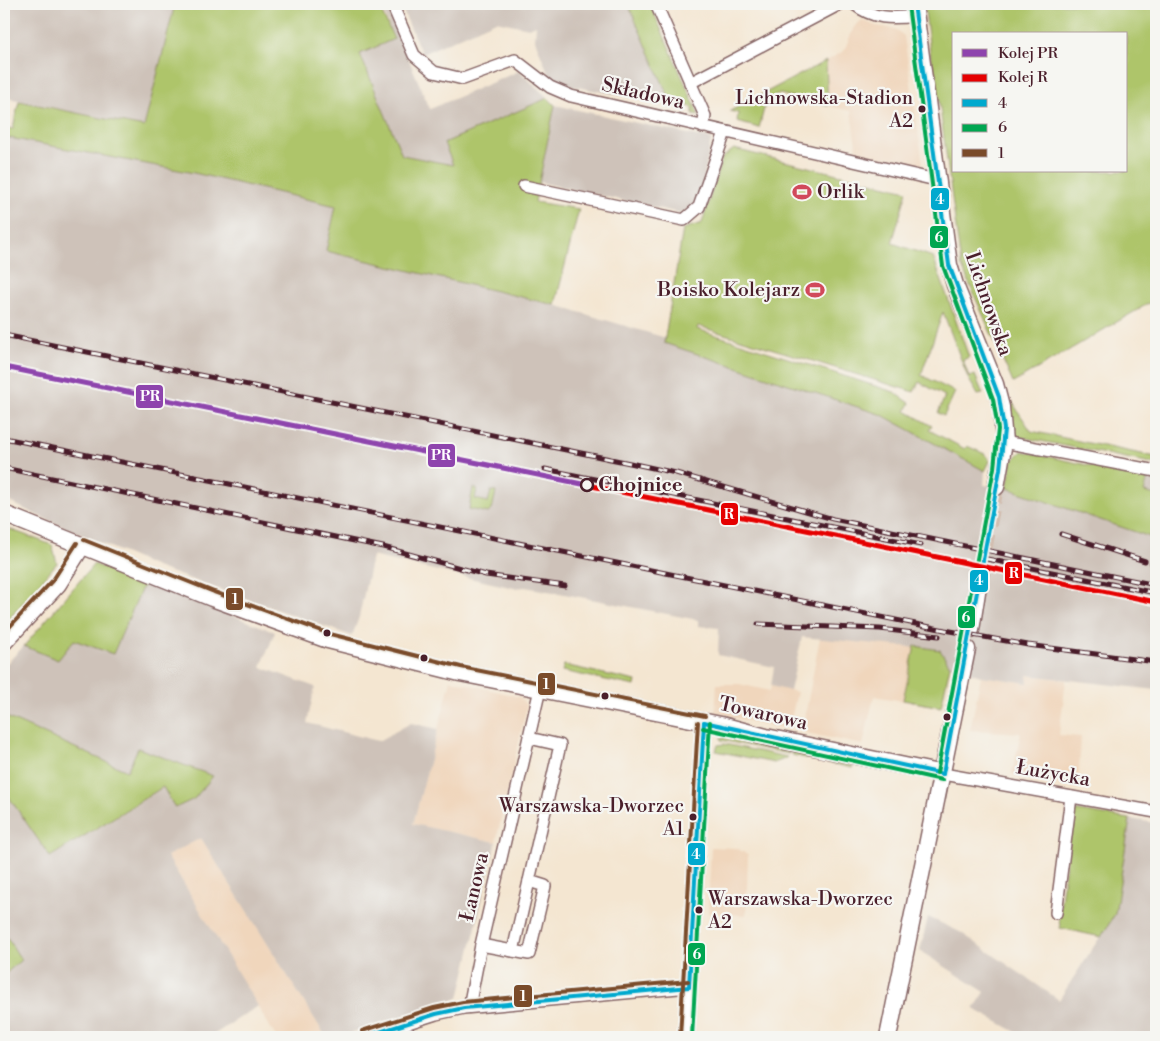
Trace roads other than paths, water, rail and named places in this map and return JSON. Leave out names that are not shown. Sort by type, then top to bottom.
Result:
[{"type":"street","name":"Składowa","points":[[392,4],[414,55],[434,72],[463,79],[514,60],[555,90],[703,127],[936,180]]},
{"type":"street","points":[[690,83],[840,4]]},
{"type":"street","points":[[854,4],[872,15],[883,18],[914,10]]},
{"type":"street","points":[[660,5],[690,83],[705,116],[703,127]]},
{"type":"street","name":"Lichnowska","points":[[914,10],[949,265],[954,285],[999,397],[1004,442],[996,486]]},
{"type":"street","points":[[524,186],[684,220],[699,207],[725,132]]},
{"type":"street","points":[[1004,442],[1156,471]]},
{"type":"street","name":"Towarowa","points":[[4,514],[212,598],[328,640],[404,660],[704,722],[942,774]]},
{"type":"street","points":[[4,642],[58,584],[82,546]]},
{"type":"street","points":[[971,630],[980,572]]},
{"type":"street","points":[[888,1037],[967,649]]},
{"type":"street","name":"Łanowa","points":[[469,1007],[481,945],[540,689]]},
{"type":"street","points":[[686,1037],[704,722]]},
{"type":"street","points":[[513,951],[560,745],[529,738]]},
{"type":"street","name":"Łużycka","points":[[942,774],[1156,812]]},
{"type":"street","points":[[1056,913],[1071,797]]},
{"type":"street","points":[[481,945],[529,954],[545,886],[529,881]]},
{"type":"street","points":[[364,1037],[436,1014],[469,1007],[689,987]]},
{"type":"tunnel","points":[[980,573],[996,487]]},
{"type":"railway","points":[[4,335],[630,463],[676,473],[833,519],[1156,585]]},
{"type":"railway","points":[[4,438],[945,630],[1028,645],[1156,662]]},
{"type":"railway","points":[[4,468],[383,547],[486,575],[565,586]]},
{"type":"railway","points":[[545,469],[921,545]]},
{"type":"railway","points":[[1061,534],[1145,561]]},
{"type":"railway","points":[[987,559],[1156,593]]},
{"type":"railway","points":[[1152,563],[1156,564]]},
{"type":"railway","points":[[758,624],[880,629],[939,636]]},
{"type":"rail line","name":"PR","points":[[4,367],[587,485]]},
{"type":"rail line","name":"R","points":[[587,485],[1156,602]]},
{"type":"place","name":"Lichnowska-Stadion A2","points":[[922,109]]},
{"type":"place","name":"Orlik","points":[[802,192]]},
{"type":"place","name":"Boisko Kolejarz","points":[[815,290]]},
{"type":"place","name":"Chojnice","points":[[587,485]]},
{"type":"place","name":"Warszawska-Dworzec A1","points":[[693,817]]},
{"type":"place","name":"Warszawska-Dworzec A2","points":[[699,910]]}]
